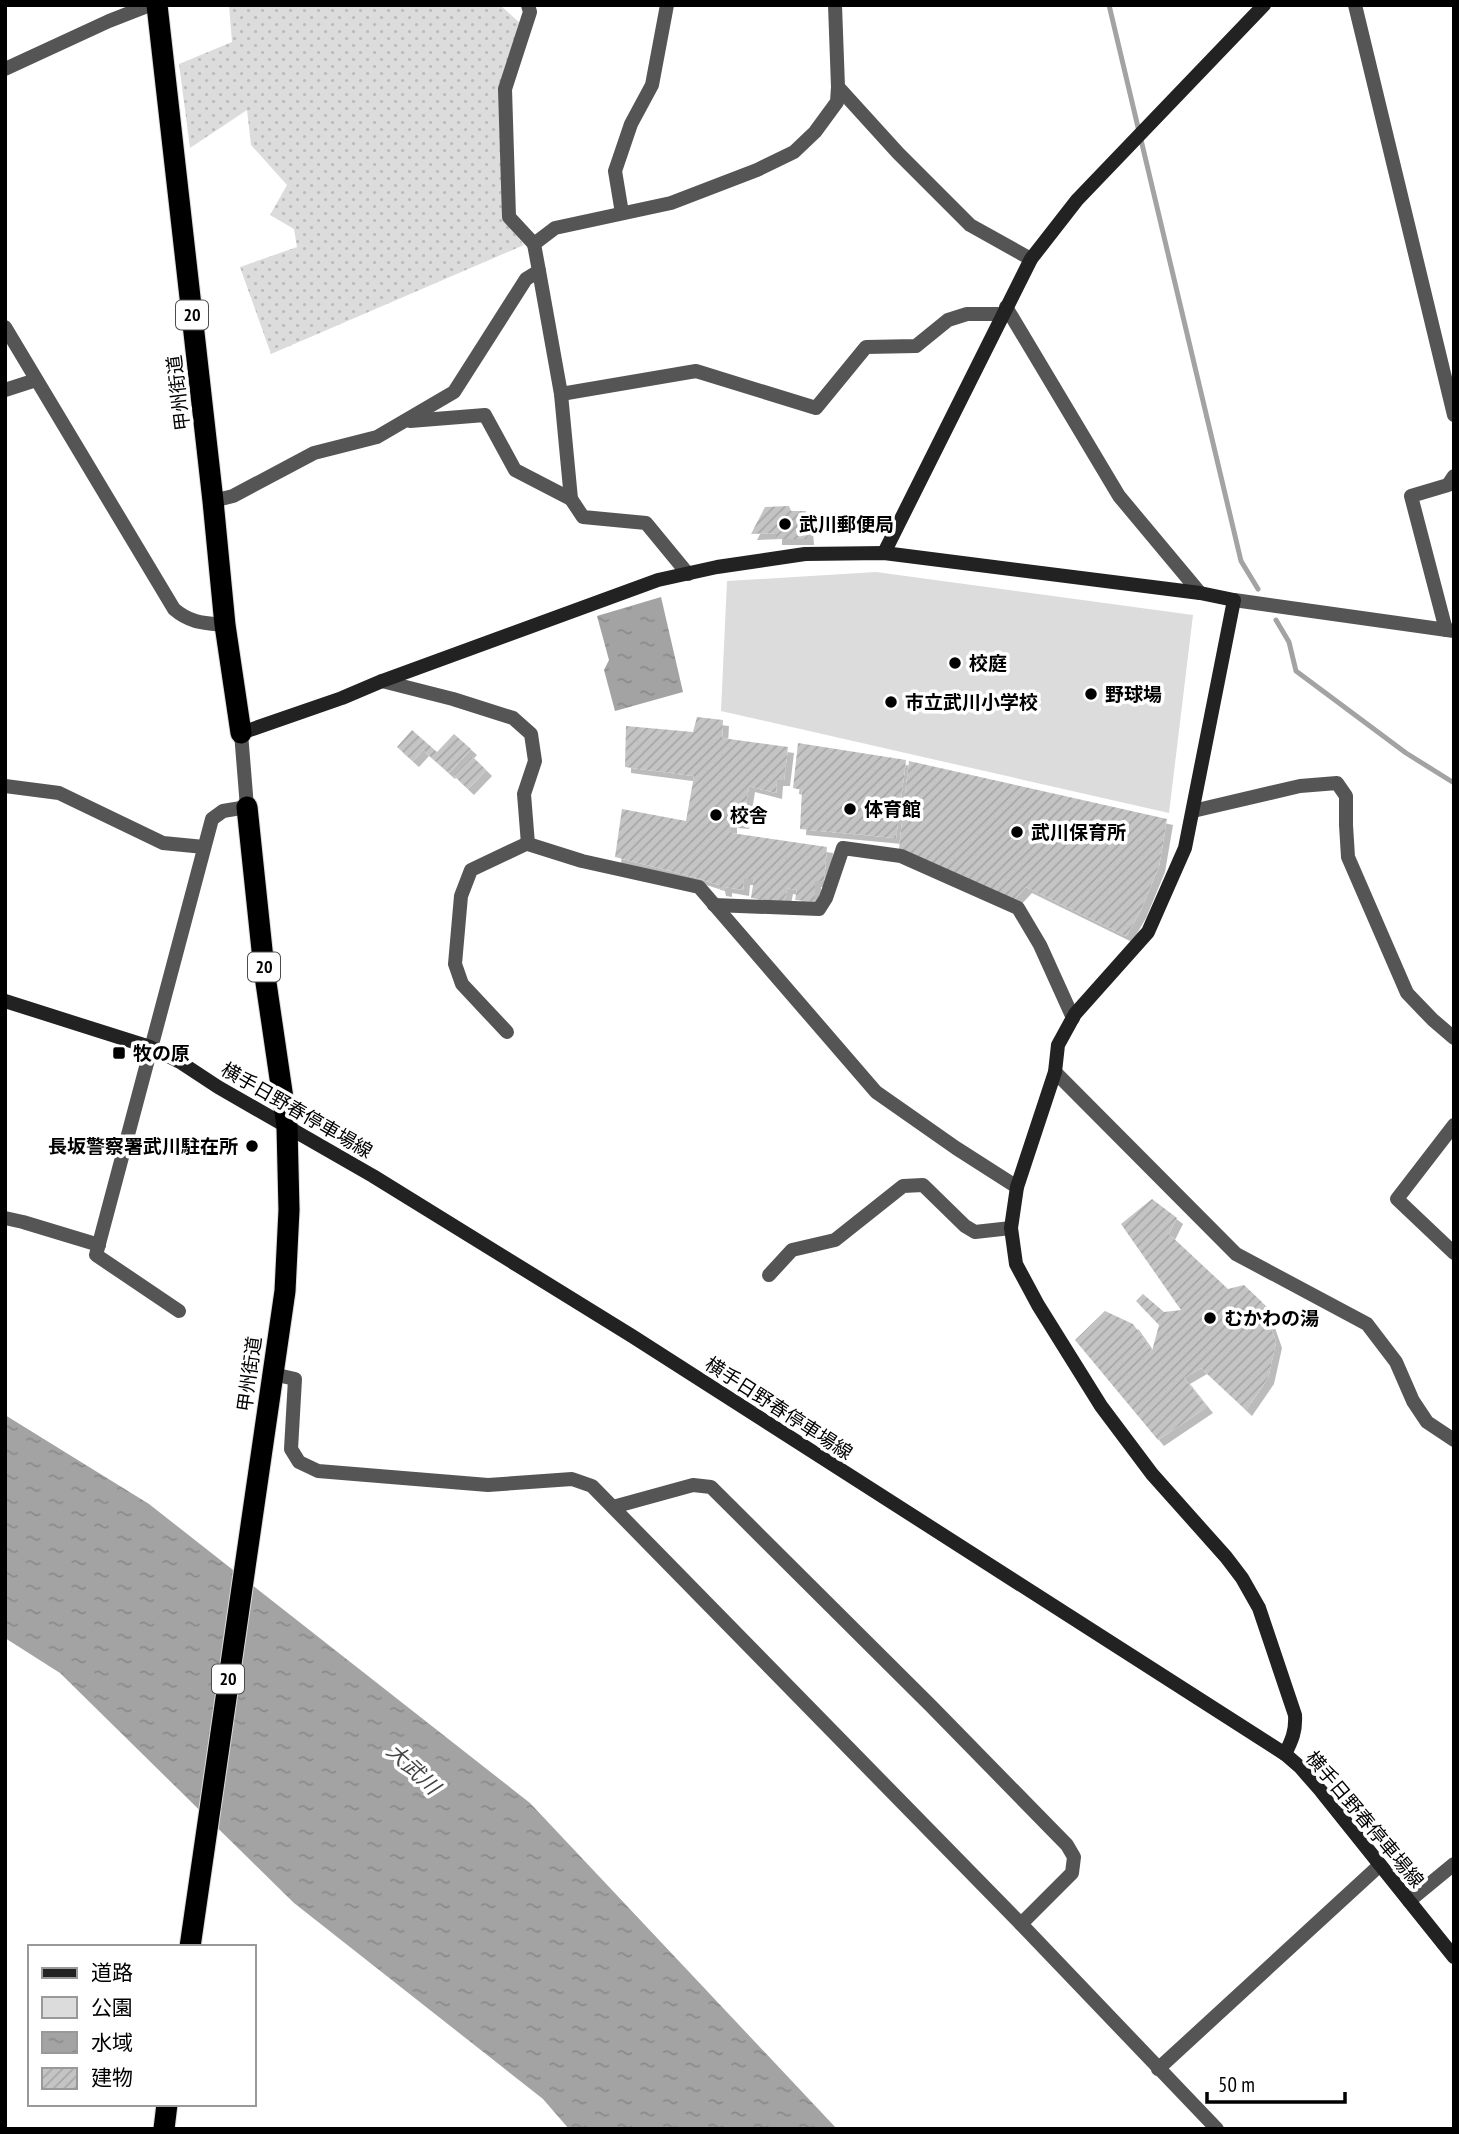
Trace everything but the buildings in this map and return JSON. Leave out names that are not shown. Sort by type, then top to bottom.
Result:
[{"type":"highway","name":"甲州街道","points":[[157,5],[225,625],[241,733]]},
{"type":"highway","name":"甲州街道","points":[[190,1945],[286,1277],[289,1210],[287,1126],[264,969],[247,807]]},
{"type":"highway","points":[[164,2129],[167,2106]]},
{"type":"street","points":[[5,69],[150,5]]},
{"type":"street","points":[[528,5],[530,12],[505,89],[509,217],[534,244],[540,271],[561,394],[571,499],[583,517],[646,523],[688,574]]},
{"type":"street","points":[[622,213],[615,171],[631,124],[653,85],[667,5]]},
{"type":"street","points":[[534,244],[555,228],[671,202],[757,170],[794,152],[815,132],[836,102],[838,87],[835,5]]},
{"type":"street","points":[[884,553],[1031,260],[1077,200],[1264,5]]},
{"type":"street","points":[[1355,5],[1454,415]]},
{"type":"street","points":[[838,87],[898,153],[971,225],[1031,260]]},
{"type":"street","points":[[213,500],[233,496],[314,453],[377,438],[454,392],[526,279],[540,271]]},
{"type":"street","points":[[561,394],[696,371],[816,408],[866,347],[916,346],[948,320],[967,314],[1004,310]]},
{"type":"street","points":[[1004,310],[1119,496],[1200,593]]},
{"type":"street","points":[[5,327],[174,609],[184,618],[196,623],[225,625]]},
{"type":"street","points":[[5,390],[36,380]]},
{"type":"street","points":[[408,421],[485,415],[515,470],[571,499]]},
{"type":"street","points":[[179,1311],[96,1255],[212,820],[223,811],[247,807],[241,733],[658,580],[805,554],[884,553],[1200,593],[1450,630],[1411,496],[1448,485],[1454,476]]},
{"type":"street","points":[[1234,600],[1185,848],[1148,932],[1073,1018],[1058,1045],[1055,1072],[1017,1187],[1011,1228],[1016,1264],[1038,1305],[1101,1406],[1152,1474],[1226,1557],[1259,1608],[1295,1715],[1293,1739],[1285,1754]]},
{"type":"street","points":[[382,681],[513,718],[531,734],[535,761],[524,794],[528,844],[582,862],[699,887],[876,1092],[1017,1187]]},
{"type":"street","points":[[1193,811],[1300,786],[1337,783],[1346,796],[1348,857],[1407,993],[1454,1038]]},
{"type":"street","points":[[5,786],[59,793],[163,843],[204,847]]},
{"type":"street","points":[[507,1032],[462,984],[456,964],[461,896],[471,870],[526,844]]},
{"type":"street","points":[[715,905],[819,909],[826,898],[843,848],[901,856],[1018,908],[1040,945],[1073,1018]]},
{"type":"street","name":"横手日野春停車場線","points":[[5,1001],[150,1047],[373,1176],[643,1344],[1285,1754],[1321,1791],[1454,1958]]},
{"type":"street","points":[[1055,1072],[1236,1254],[1367,1324],[1395,1362],[1413,1401],[1427,1422],[1454,1440]]},
{"type":"street","points":[[1454,1125],[1397,1199],[1454,1253]]},
{"type":"street","points":[[769,1275],[792,1250],[835,1240],[903,1186],[923,1185],[965,1226],[975,1232],[1011,1228]]},
{"type":"street","points":[[5,1218],[99,1245]]},
{"type":"street","points":[[272,1374],[295,1379],[291,1450],[299,1462],[318,1471],[488,1485],[572,1479],[592,1486],[1021,1924],[1217,2129]]},
{"type":"street","points":[[613,1507],[693,1485],[711,1488],[1067,1845],[1074,1857],[1072,1873],[1021,1924]]},
{"type":"street","points":[[1409,1901],[1454,1864]]},
{"type":"street","points":[[1158,2068],[1380,1865]]},
{"type":"green space","points":[[229,5],[500,5],[521,24],[499,86],[504,220],[524,245],[271,354],[240,267],[297,247],[294,229],[270,215],[287,185],[251,145],[247,110],[190,148],[179,64],[232,42]]},
{"type":"green space","name":"校庭","points":[[876,572],[1193,615],[1169,813],[721,711],[727,581]]},
{"type":"water","points":[[661,597],[683,692],[615,711],[604,670],[609,660],[597,616]]},
{"type":"water","name":"大武川","points":[[5,1415],[149,1504],[530,1803],[837,2129],[569,2129],[543,2099],[294,1903],[60,1673],[5,1638]]},
{"type":"waterway","points":[[1109,5],[1241,561],[1258,589]]},
{"type":"waterway","points":[[1276,620],[1289,642],[1296,671],[1406,753],[1454,783]]},
{"type":"place","name":"武川郵便局","points":[[785,524]]},
{"type":"place","name":"校庭","points":[[955,663]]},
{"type":"place","name":"野球場","points":[[1091,694]]},
{"type":"place","name":"市立武川小学校","points":[[891,702]]},
{"type":"place","name":"体育館","points":[[850,809]]},
{"type":"place","name":"校舎","points":[[716,815]]},
{"type":"place","name":"武川保育所","points":[[1017,832]]},
{"type":"place","name":"牧の原","points":[[119,1053]]},
{"type":"place","name":"長坂警察署武川駐在所","points":[[252,1146]]},
{"type":"place","name":"むかわの湯","points":[[1210,1318]]}]
